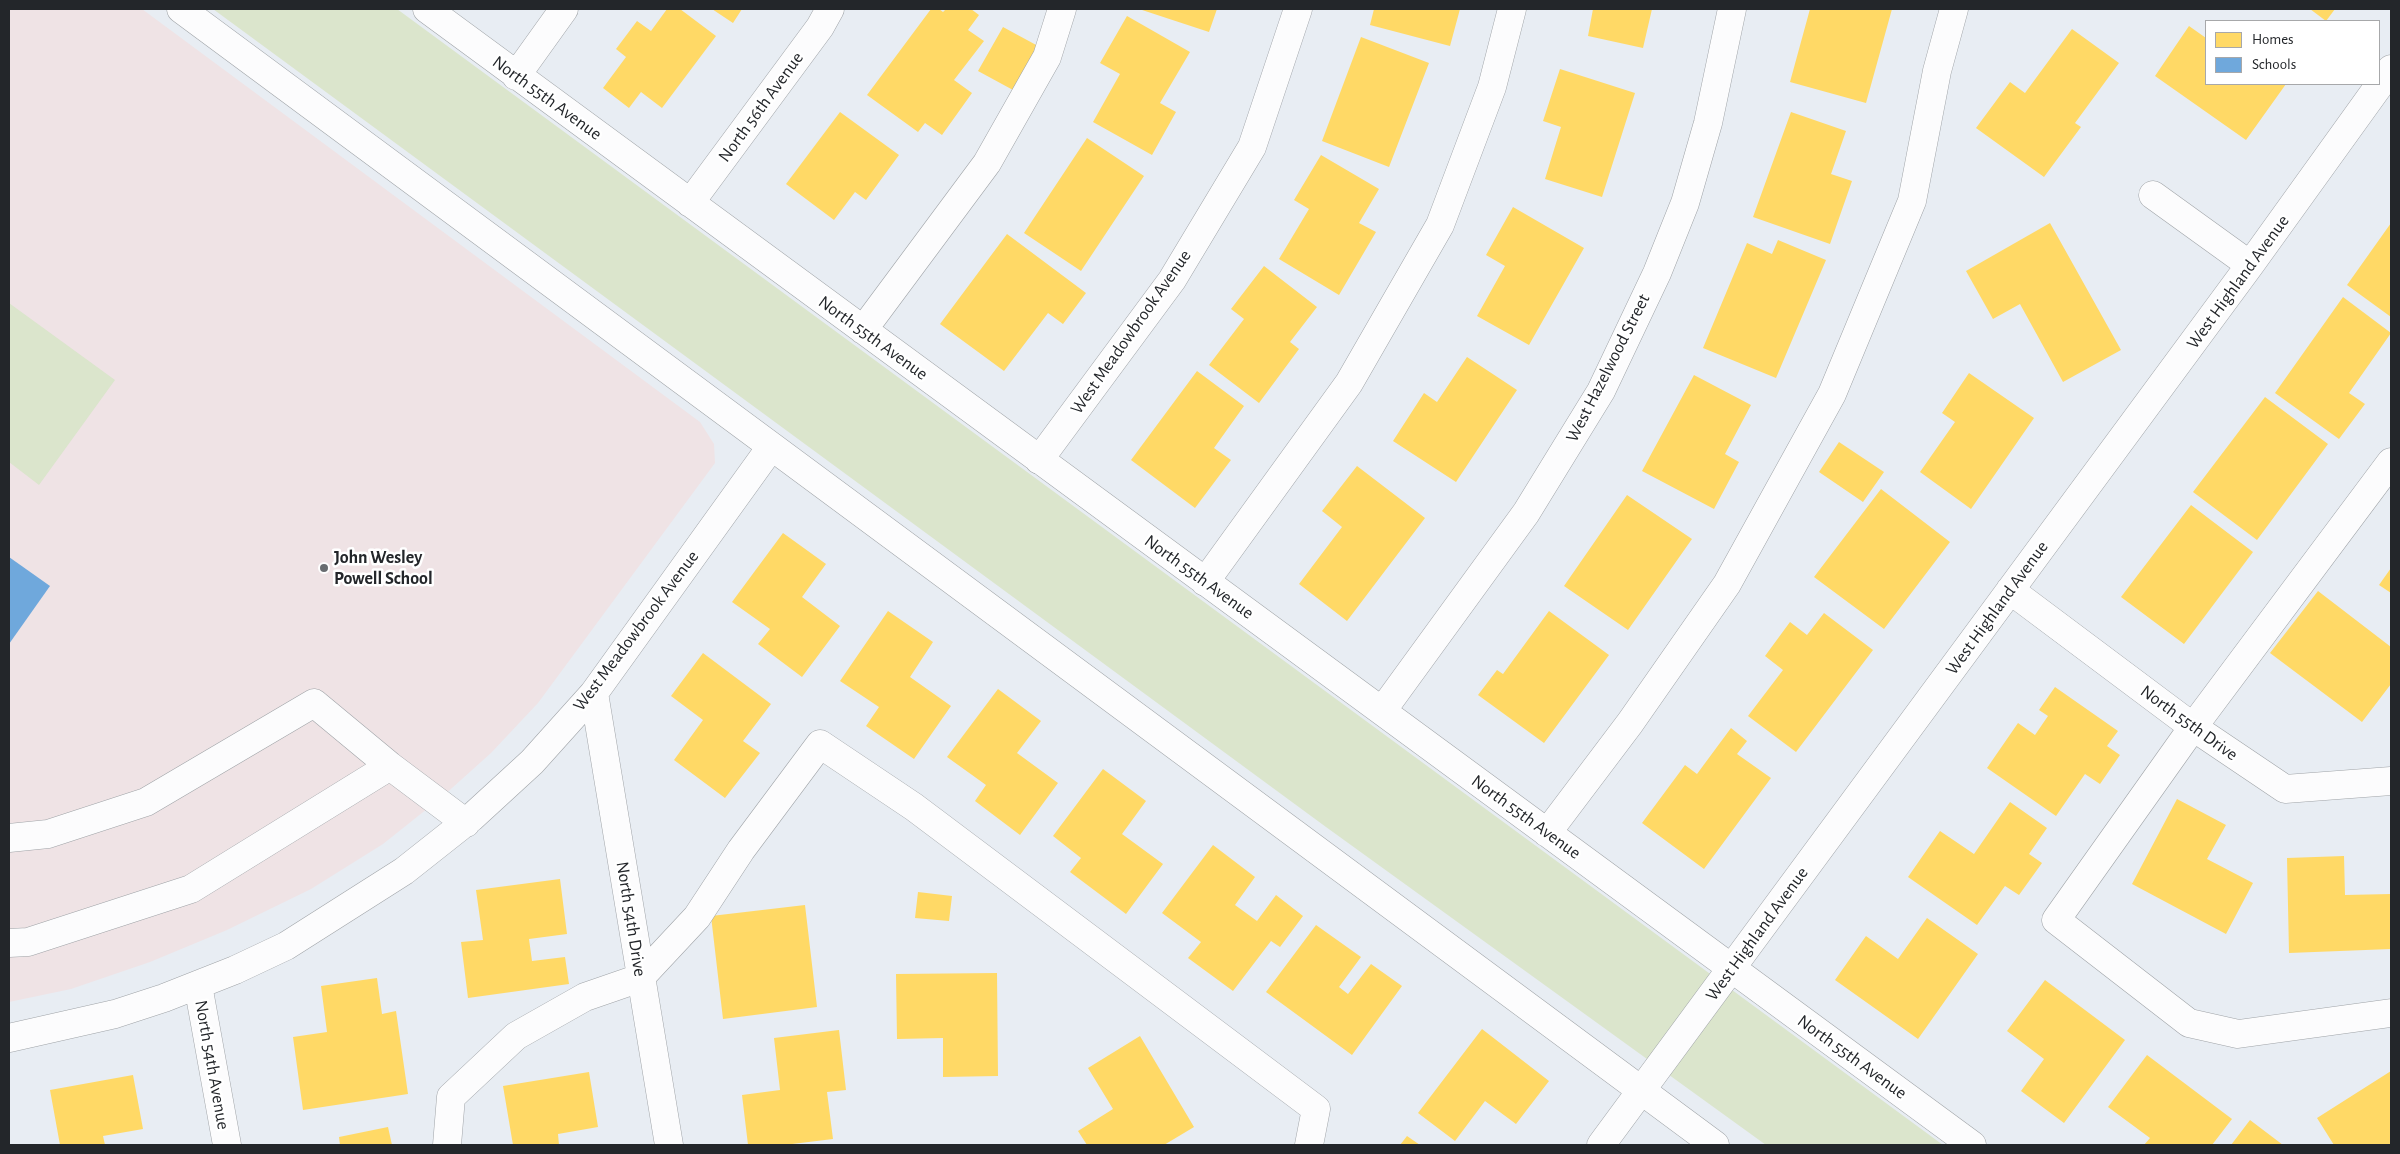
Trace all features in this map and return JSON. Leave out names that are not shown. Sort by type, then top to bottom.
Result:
[{"type":"street","points":[[181,9],[1715,1145]]},
{"type":"street","name":"North 55th Avenue","points":[[427,9],[1972,1145]]},
{"type":"street","points":[[516,76],[564,9]]},
{"type":"street","name":"North 56th Avenue","points":[[690,203],[820,27],[830,9]]},
{"type":"street","points":[[863,330],[987,162],[1048,57],[1062,9]]},
{"type":"street","name":"West Meadowbrook Avenue","points":[[1039,460],[1172,280],[1252,146],[1298,9]]},
{"type":"street","points":[[1205,582],[1349,383],[1440,225],[1492,87],[1512,9]]},
{"type":"street","name":"West Hazelwood Street","points":[[1382,711],[1526,513],[1601,390],[1657,273],[1686,203],[1708,123],[1732,9]]},
{"type":"street","points":[[1547,833],[1630,723],[1727,584],[1832,394],[1912,201],[1937,71],[1954,9]]},
{"type":"street","name":"West Highland Avenue","points":[[2380,84],[2391,69]]},
{"type":"street","name":"West Highland Avenue","points":[[1601,1145],[2250,265],[2379,85]]},
{"type":"street","points":[[2153,195],[2250,265]]},
{"type":"street","name":"West Meadowbrook Avenue","points":[[9,1038],[115,1014],[198,985],[286,946],[404,871],[466,822],[532,762],[594,692],[771,447]]},
{"type":"street","points":[[2391,462],[2193,727],[2056,920],[2189,1023],[2238,1034],[2391,1013]]},
{"type":"street","name":"North 55th Drive","points":[[2010,590],[2193,727],[2285,789],[2391,782]]},
{"type":"street","name":"North 54th Drive","points":[[594,692],[669,1145]]},
{"type":"street","points":[[9,838],[48,834],[146,802],[314,703],[390,766],[466,822]]},
{"type":"street","points":[[447,1145],[451,1097],[516,1036],[584,997],[640,978],[696,917],[740,850],[820,744],[914,807],[1316,1110],[1309,1145]]},
{"type":"street","points":[[9,943],[28,942],[191,889],[390,766]]},
{"type":"street","name":"North 54th Avenue","points":[[198,985],[227,1145]]},
{"type":"shaded area","name":"John Wesley Powell School","points":[[9,9],[142,9],[700,422],[714,444],[715,463],[538,703],[491,753],[442,797],[383,844],[311,889],[227,930],[150,962],[71,989],[9,1002]]},
{"type":"green space","points":[[213,9],[397,9],[1943,1145],[1766,1145],[1326,827]]},
{"type":"green space","points":[[9,303],[115,380],[39,485],[9,462]]},
{"type":"building: Homes","points":[[667,9],[680,9],[716,36],[662,108],[641,92],[629,108],[603,88],[626,57],[616,49],[637,21],[651,31]]},
{"type":"building: Homes","points":[[712,9],[742,9],[733,23]]},
{"type":"building: Homes","points":[[931,9],[939,9],[943,12],[946,9],[971,9],[979,15],[968,30],[984,41],[954,80],[972,93],[942,135],[925,123],[918,132],[867,95]]},
{"type":"building: Homes","points":[[1139,9],[1217,9],[1209,32]]},
{"type":"building: Homes","points":[[1374,9],[1460,9],[1450,46],[1370,25]]},
{"type":"building: Homes","points":[[1593,9],[1652,9],[1643,48],[1588,36]]},
{"type":"building: Homes","points":[[1810,9],[1892,9],[1866,103],[1790,82]]},
{"type":"building: Homes","points":[[2310,9],[2335,9],[2327,20]]},
{"type":"building: Homes","points":[[1127,16],[1190,52],[1160,103],[1176,112],[1152,155],[1093,122],[1120,74],[1100,63]]},
{"type":"building: Homes","points":[[2189,26],[2205,37],[2205,85],[2285,85],[2246,140],[2155,76]]},
{"type":"building: Homes","points":[[1003,27],[1038,46],[1013,90],[978,71]]},
{"type":"building: Homes","points":[[2072,29],[2119,63],[2075,123],[2081,127],[2044,177],[1976,128],[2010,82],[2025,93]]},
{"type":"building: Homes","points":[[1361,37],[1429,63],[1389,167],[1322,141]]},
{"type":"building: Homes","points":[[1560,69],[1635,93],[1602,197],[1545,179],[1561,127],[1543,121]]},
{"type":"building: Homes","points":[[840,112],[899,155],[866,200],[855,192],[834,220],[786,184]]},
{"type":"building: Homes","points":[[1791,112],[1846,131],[1831,174],[1852,181],[1830,244],[1753,217]]},
{"type":"building: Homes","points":[[1087,138],[1144,176],[1081,271],[1024,233]]},
{"type":"building: Homes","points":[[1321,155],[1379,189],[1359,223],[1376,232],[1339,295],[1279,259],[1309,209],[1294,200]]},
{"type":"building: Homes","points":[[1513,207],[1584,248],[1529,345],[1477,316],[1505,266],[1486,255]]},
{"type":"building: Homes","points":[[2050,223],[2121,350],[2063,382],[2020,304],[1993,319],[1966,271]]},
{"type":"building: Homes","points":[[2391,223],[2391,317],[2347,285]]},
{"type":"building: Homes","points":[[1007,234],[1086,293],[1063,324],[1048,313],[1004,371],[940,324]]},
{"type":"building: Homes","points":[[1778,240],[1826,260],[1776,378],[1703,348],[1747,243],[1772,254]]},
{"type":"building: Homes","points":[[1264,266],[1317,307],[1290,342],[1299,349],[1259,403],[1209,365],[1244,319],[1231,309]]},
{"type":"building: Homes","points":[[2343,297],[2391,333],[2349,393],[2365,404],[2339,439],[2275,393]]},
{"type":"building: Homes","points":[[1467,357],[1517,390],[1456,482],[1393,441],[1424,393],[1437,402]]},
{"type":"building: Homes","points":[[1197,371],[1244,406],[1214,448],[1231,460],[1195,508],[1131,460]]},
{"type":"building: Homes","points":[[1969,373],[2034,418],[1971,509],[1920,472],[1955,422],[1942,413]]},
{"type":"building: Homes","points":[[1694,375],[1751,405],[1725,454],[1739,462],[1714,509],[1642,471]]},
{"type":"building: Homes","points":[[2265,397],[2328,444],[2257,540],[2193,492]]},
{"type":"building: Homes","points":[[1839,442],[1884,472],[1863,502],[1819,472]]},
{"type":"building: Homes","points":[[1357,466],[1425,518],[1347,621],[1299,584],[1342,527],[1322,511]]},
{"type":"building: Homes","points":[[1881,489],[1950,542],[1884,629],[1814,577]]},
{"type":"building: Homes","points":[[1627,495],[1692,539],[1628,630],[1564,586]]},
{"type":"building: Homes","points":[[2191,505],[2253,552],[2184,644],[2121,597]]},
{"type":"building: Homes","points":[[783,533],[826,564],[802,597],[840,626],[802,677],[758,644],[770,629],[732,602]]},
{"type":"building: Homes","points":[[2391,568],[2391,593],[2379,585]]},
{"type":"building: Homes","points":[[2318,591],[2391,647],[2391,684],[2362,722],[2270,653]]},
{"type":"building: Homes","points":[[888,611],[933,642],[910,677],[951,706],[914,759],[866,726],[879,707],[840,681]]},
{"type":"building: Homes","points":[[1549,611],[1609,655],[1544,743],[1478,695],[1497,670],[1503,674]]},
{"type":"building: Homes","points":[[1824,613],[1873,650],[1796,752],[1748,716],[1783,670],[1765,656],[1790,622],[1807,635]]},
{"type":"building: Homes","points":[[703,653],[771,704],[743,741],[760,753],[725,798],[674,760],[703,720],[671,696]]},
{"type":"building: Homes","points":[[2055,687],[2118,731],[2107,746],[2120,755],[2100,784],[2085,774],[2056,816],[1987,768],[2018,723],[2035,735],[2048,716],[2039,710]]},
{"type":"building: Homes","points":[[998,689],[1041,721],[1017,753],[1058,783],[1020,835],[975,801],[986,785],[947,757]]},
{"type":"building: Homes","points":[[1731,728],[1747,741],[1737,754],[1771,778],[1704,869],[1642,823],[1685,765],[1697,774]]},
{"type":"building: Homes","points":[[1103,769],[1146,801],[1122,834],[1163,864],[1126,914],[1070,872],[1081,858],[1053,836]]},
{"type":"building: Homes","points":[[2177,799],[2226,825],[2207,859],[2253,883],[2226,934],[2132,884]]},
{"type":"building: Homes","points":[[2010,802],[2047,828],[2029,854],[2042,863],[2019,895],[2005,886],[1977,925],[1908,877],[1940,831],[1974,854]]},
{"type":"building: Homes","points":[[1213,845],[1255,877],[1235,905],[1257,921],[1276,895],[1303,916],[1280,947],[1271,941],[1233,991],[1188,958],[1201,942],[1162,913]]},
{"type":"building: Homes","points":[[2344,856],[2345,895],[2391,894],[2391,949],[2289,953],[2287,858]]},
{"type":"building: Homes","points":[[560,879],[567,934],[529,939],[532,961],[565,957],[569,984],[468,998],[461,942],[483,940],[476,890]]},
{"type":"building: Homes","points":[[918,892],[952,896],[949,921],[915,918]]},
{"type":"building: Homes","points":[[805,905],[817,1007],[723,1019],[711,916]]},
{"type":"building: Homes","points":[[1927,918],[1978,954],[1918,1039],[1835,980],[1866,936],[1898,959]]},
{"type":"building: Homes","points":[[1316,925],[1361,957],[1339,987],[1348,994],[1371,964],[1402,986],[1352,1055],[1266,992]]},
{"type":"building: Homes","points":[[997,973],[998,1076],[943,1077],[943,1038],[897,1039],[896,974]]},
{"type":"building: Homes","points":[[377,978],[382,1014],[396,1011],[408,1094],[303,1110],[293,1037],[327,1032],[321,986]]},
{"type":"building: Homes","points":[[2045,980],[2125,1040],[2064,1123],[2021,1091],[2044,1059],[2007,1031]]},
{"type":"building: Homes","points":[[1482,1029],[1549,1081],[1516,1124],[1485,1101],[1455,1141],[1418,1113]]},
{"type":"building: Homes","points":[[839,1030],[846,1090],[827,1092],[833,1139],[784,1145],[748,1145],[742,1095],[780,1090],[774,1038]]},
{"type":"building: Homes","points":[[1140,1036],[1194,1127],[1164,1145],[1087,1145],[1078,1131],[1113,1109],[1088,1068]]},
{"type":"building: Homes","points":[[2147,1055],[2232,1119],[2212,1145],[2144,1145],[2150,1138],[2108,1107]]},
{"type":"building: Homes","points":[[2391,1071],[2391,1145],[2334,1145],[2317,1118]]},
{"type":"building: Homes","points":[[589,1072],[598,1127],[558,1134],[559,1145],[513,1145],[503,1086]]},
{"type":"building: Homes","points":[[133,1075],[143,1129],[103,1136],[105,1145],[60,1145],[50,1090]]},
{"type":"building: Homes","points":[[2250,1120],[2283,1145],[2231,1145]]},
{"type":"building: Homes","points":[[388,1127],[392,1145],[340,1145],[339,1137]]},
{"type":"building: Homes","points":[[1407,1136],[1420,1145],[1400,1145]]},
{"type":"building: Schools","points":[[9,557],[50,586],[9,644]]},
{"type":"place","name":"John Wesley Powell School","points":[[324,568]]}]
